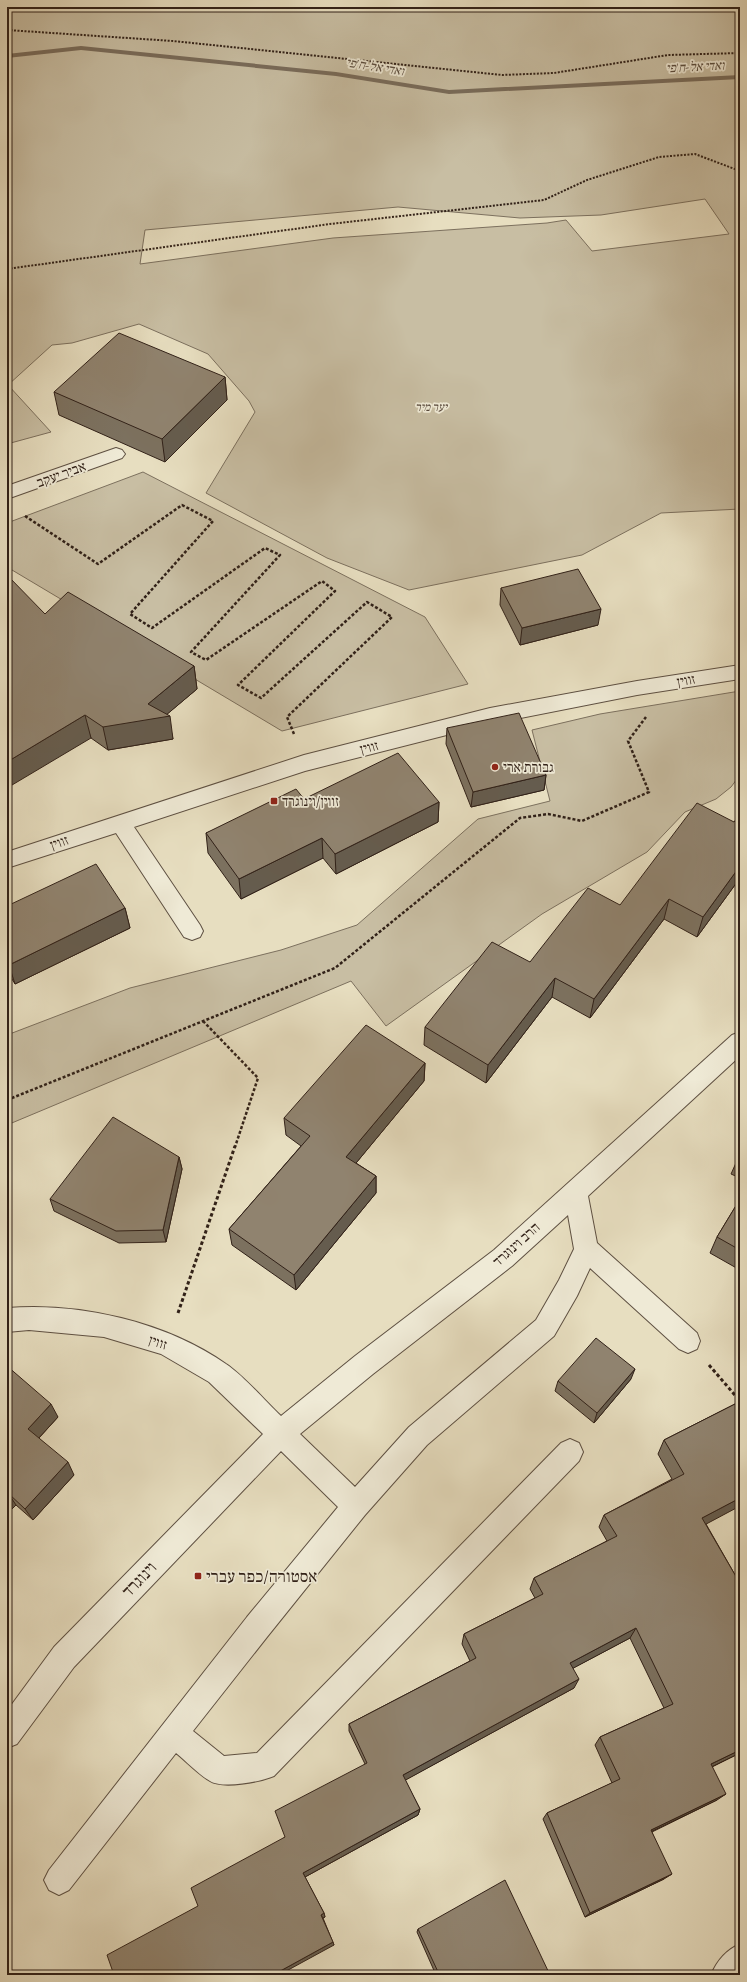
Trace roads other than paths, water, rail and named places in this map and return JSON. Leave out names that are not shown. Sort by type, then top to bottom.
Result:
[{"type":"street","name":"אביר יעקב","points":[[7,493],[116,454]]},
{"type":"street","name":"זווין","points":[[7,860],[304,763],[490,716],[636,688],[740,672]]},
{"type":"street","points":[[120,822],[192,931]]},
{"type":"street","name":"הרב וינוגרד","points":[[281,1433],[364,1365],[503,1258],[740,1042]]},
{"type":"street","points":[[59,1880],[173,1733],[356,1506],[418,1436],[545,1328],[568,1288],[586,1249],[575,1191]]},
{"type":"street","points":[[586,1249],[688,1341]]},
{"type":"street","name":"זווין","points":[[7,1320],[29,1318],[104,1326],[167,1344],[218,1373],[356,1506]]},
{"type":"street","name":"וינוגרד","points":[[7,1734],[64,1657],[281,1433]]},
{"type":"street","points":[[173,1733],[220,1771],[264,1766],[570,1452]]},
{"type":"street","points":[[726,1975],[740,1959]]},
{"type":"waterway","name":"ואדי אל-ח'פי","points":[[7,56],[81,48],[336,74],[449,92],[740,77]]},
{"type":"place","name":"גבורת ארי","points":[[495,767]]},
{"type":"place","name":"זווין/וינוגרד","points":[[274,801]]},
{"type":"place","name":"אסטורה/כפר עברי","points":[[198,1576]]},
{"type":"park label","name":"יער מיר","points":[[431,407]]}]
